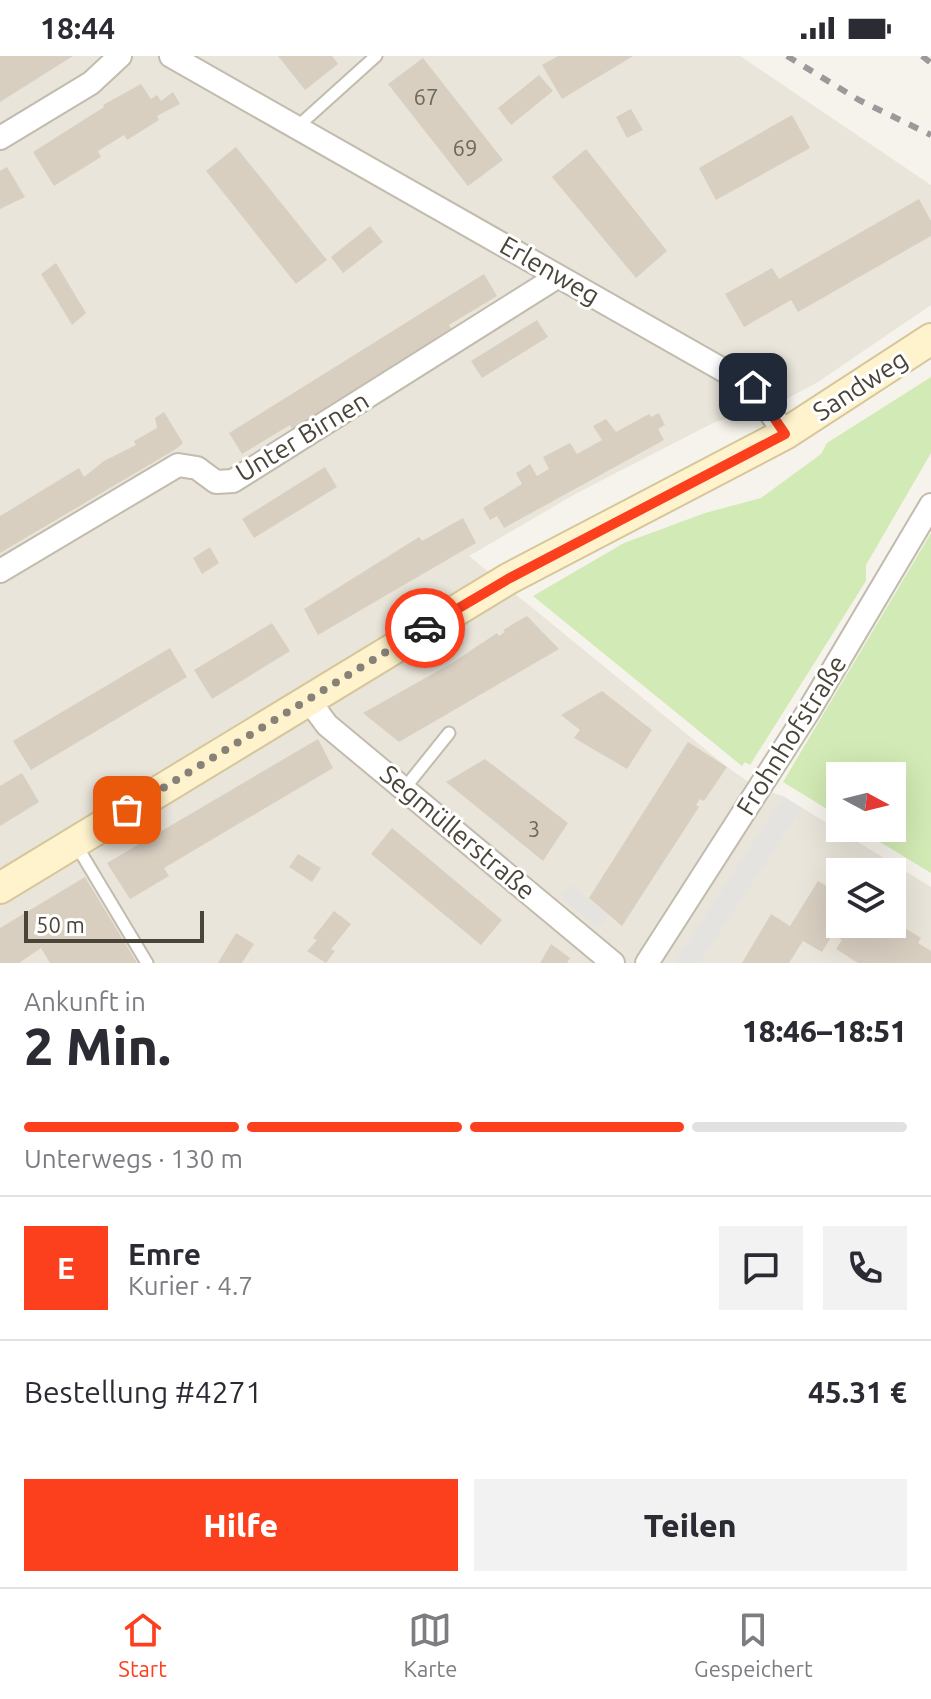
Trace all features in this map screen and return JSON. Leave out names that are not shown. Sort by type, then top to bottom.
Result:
[{"type":"street","points":[[0,138],[91,83],[120,56]]},
{"type":"street","name":"Erlenweg","points":[[171,56],[753,387],[785,434]]},
{"type":"street","name":"Unter Birnen","points":[[0,571],[178,465],[197,468],[216,482],[233,481],[557,277]]},
{"type":"street","name":"Sandweg","points":[[0,888],[307,698],[508,579],[785,434],[931,339]]},
{"type":"street","name":"Frohnhofstraße","points":[[647,963],[808,712],[931,505]]},
{"type":"street","name":"Segmüllerstraße","points":[[307,698],[327,725],[613,963]]},
{"type":"lane","points":[[295,129],[376,56]]},
{"type":"lane","points":[[404,789],[449,733]]},
{"type":"lane","points":[[75,843],[147,963]]},
{"type":"shaded area","points":[[0,56],[740,56],[931,185],[931,305],[818,382],[773,406],[715,422],[577,493],[469,556],[727,767],[756,787],[783,796],[826,822],[826,842],[858,842],[884,858],[826,858],[826,938],[906,938],[906,872],[931,887],[931,963],[0,963]]},
{"type":"shaded area","points":[[783,796],[802,808],[700,963],[674,963]]},
{"type":"shaded area","points":[[571,885],[608,915],[598,928],[561,897]]},
{"type":"green space","points":[[931,377],[931,453],[866,565],[866,581],[750,765],[745,762],[742,766],[533,596],[624,543],[705,513],[761,498],[821,454],[827,443]]},
{"type":"green space","points":[[931,533],[931,873],[880,842],[906,842],[906,762],[826,762],[826,808],[783,782]]},
{"type":"building","points":[[0,56],[73,56],[0,102]]},
{"type":"building","points":[[278,56],[332,56],[338,64],[305,90]]},
{"type":"building","points":[[558,56],[633,56],[562,99],[542,65]]},
{"type":"building","points":[[423,58],[503,160],[468,186],[388,84]]},
{"type":"building","points":[[539,75],[553,91],[511,125],[498,108]]},
{"type":"building","points":[[141,84],[151,99],[157,95],[161,101],[173,92],[180,104],[157,116],[159,120],[127,140],[124,135],[98,151],[101,157],[54,186],[33,152],[103,105]]},
{"type":"building","points":[[631,109],[643,130],[627,138],[616,117]]},
{"type":"building","points":[[792,115],[810,148],[716,200],[699,168]]},
{"type":"building","points":[[236,147],[327,260],[296,284],[206,171]]},
{"type":"building","points":[[586,149],[667,251],[636,278],[552,177]]},
{"type":"building","points":[[7,167],[25,197],[0,209],[0,171]]},
{"type":"building","points":[[919,199],[931,221],[931,236],[798,312],[791,300],[744,327],[725,294],[772,268],[779,279]]},
{"type":"building","points":[[370,226],[383,242],[343,273],[331,257]]},
{"type":"building","points":[[56,263],[86,313],[72,325],[41,274]]},
{"type":"building","points":[[484,274],[497,296],[449,325],[452,330],[292,429],[290,425],[242,454],[229,433]]},
{"type":"building","points":[[537,320],[548,337],[482,378],[471,361]]},
{"type":"building","points":[[164,412],[183,443],[0,553],[0,516],[79,468],[84,477],[104,461],[136,445],[134,441],[157,428],[155,418]]},
{"type":"building","points":[[659,413],[665,425],[658,429],[664,440],[504,528],[497,516],[490,520],[483,508],[522,484],[516,473],[530,464],[537,476],[549,469],[543,457],[570,443],[577,454],[602,440],[593,426],[606,419],[616,432],[649,414],[651,417]]},
{"type":"building","points":[[325,467],[337,487],[254,538],[242,519]]},
{"type":"building","points":[[463,518],[476,543],[318,635],[304,609],[419,537],[422,541]]},
{"type":"building","points":[[210,547],[219,563],[202,574],[193,558]]},
{"type":"building","points":[[527,616],[559,649],[399,742],[363,713],[452,663],[497,633],[499,636],[505,632],[503,630]]},
{"type":"building","points":[[272,623],[290,651],[212,699],[194,670]]},
{"type":"building","points":[[170,648],[187,677],[31,770],[13,741]]},
{"type":"building","points":[[602,691],[652,730],[627,769],[574,738],[580,730],[561,715]]},
{"type":"building","points":[[318,739],[333,768],[164,868],[169,876],[130,899],[107,863]]},
{"type":"building","points":[[688,742],[727,767],[704,801],[700,799],[696,805],[699,807],[622,926],[589,898]]},
{"type":"building","points":[[485,759],[568,823],[543,861],[446,782]]},
{"type":"building","points":[[22,773],[39,802],[0,826],[0,786]]},
{"type":"building","points":[[392,828],[502,920],[481,945],[371,854]]},
{"type":"building","points":[[298,854],[321,868],[312,882],[289,867]]},
{"type":"building","points":[[85,877],[137,963],[50,963],[41,948],[19,963],[0,963],[0,928]]},
{"type":"building","points":[[818,881],[826,886],[826,938],[831,938],[822,952],[803,941],[789,963],[742,963],[771,914],[790,926]]},
{"type":"building","points":[[334,911],[351,924],[331,949],[335,951],[326,963],[307,951]]},
{"type":"building","points":[[906,929],[921,938],[918,943],[931,951],[931,963],[858,963],[836,949],[842,940],[839,938],[906,938]]},
{"type":"building","points":[[236,933],[254,944],[242,963],[218,963]]},
{"type":"building","points":[[551,944],[570,958],[567,963],[540,963]]},
{"type":"railway","points":[[787,56],[859,100],[931,135]]},
{"type":"railway","points":[[922,56],[931,63]]},
{"type":"way so far","points":[[127,810],[425,628]]},
{"type":"route","points":[[425,628],[508,579],[785,434],[768,404],[753,387]]}]
